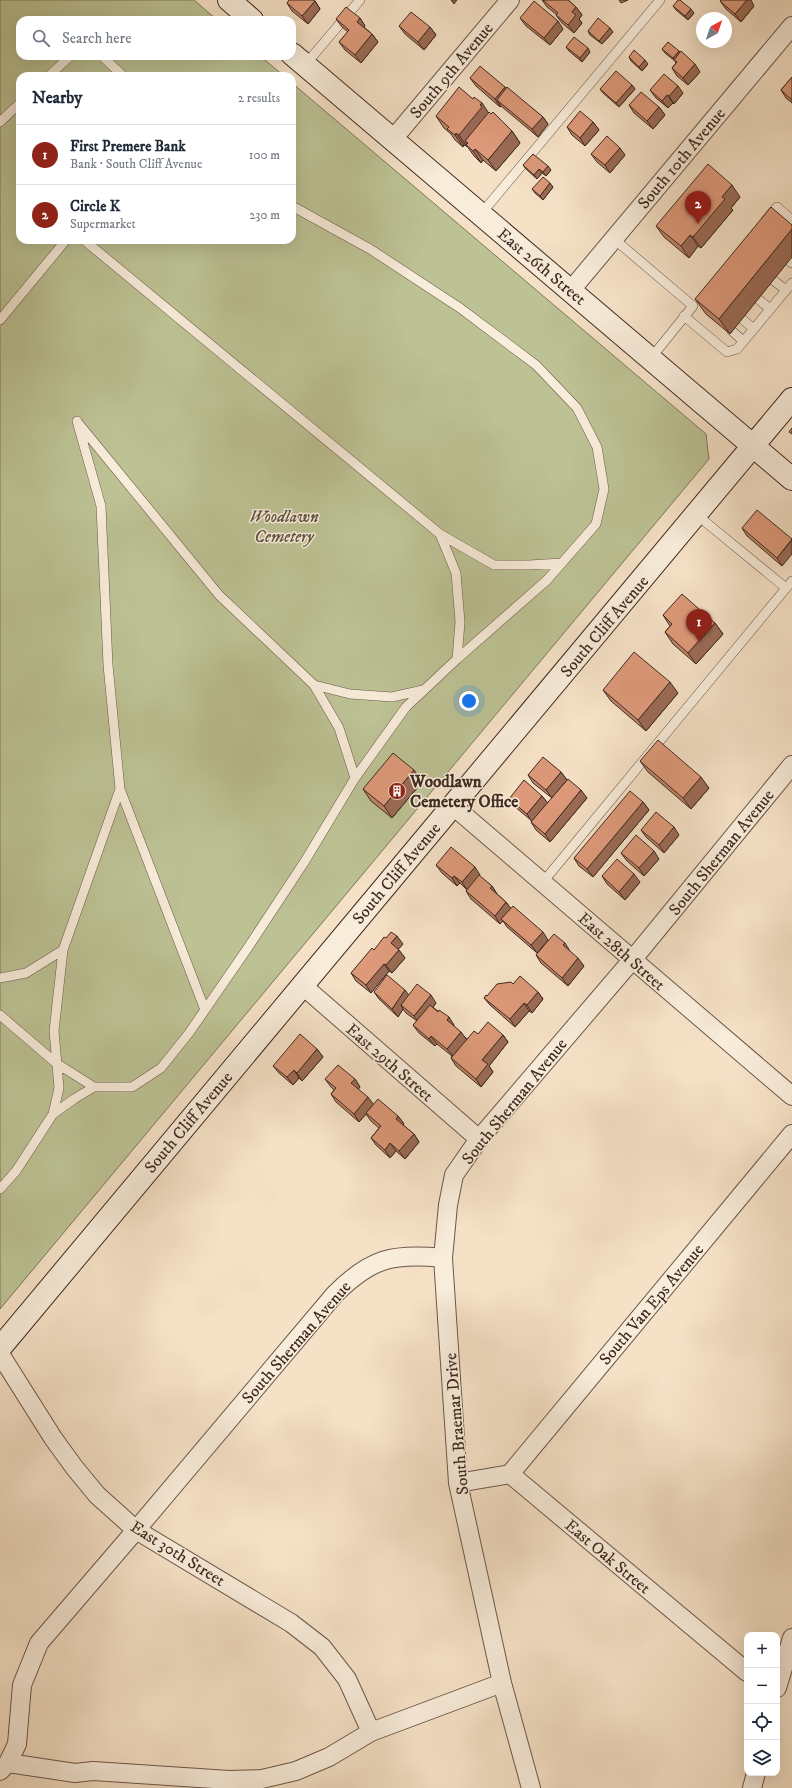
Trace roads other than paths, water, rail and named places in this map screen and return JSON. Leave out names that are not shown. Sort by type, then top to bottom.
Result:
[{"type":"main road","points":[[229,0],[247,16]]},
{"type":"main road","name":"East 26th Street","points":[[299,59],[792,479]]},
{"type":"main road","name":"South Cliff Avenue","points":[[0,1348],[792,399]]},
{"type":"street","name":"South 9th Avenue","points":[[393,139],[510,0]]},
{"type":"street","name":"South 10th Avenue","points":[[571,290],[792,26]]},
{"type":"street","name":"South Sherman Avenue","points":[[4,1767],[17,1744],[22,1685],[39,1643],[350,1278],[369,1266],[391,1257],[417,1255],[443,1258],[448,1205],[454,1175],[479,1138],[633,959],[792,765]]},
{"type":"street","name":"East 28th Street","points":[[452,806],[543,882],[792,1096]]},
{"type":"street","name":"East 29th Street","points":[[302,985],[479,1138]]},
{"type":"street","name":"South Van Eps Avenue","points":[[510,1474],[792,1134]]},
{"type":"street","name":"South Braemar Drive","points":[[443,1258],[458,1483],[502,1683],[530,1788]]},
{"type":"street","name":"East 30th Street","points":[[0,1354],[53,1438],[97,1495],[136,1530],[291,1623],[322,1647],[347,1679],[371,1732]]},
{"type":"street","points":[[458,1483],[510,1474]]},
{"type":"street","name":"East Oak Street","points":[[510,1474],[744,1669]]},
{"type":"street","points":[[780,1678],[792,1638]]},
{"type":"street","points":[[4,1767],[75,1773],[93,1772],[229,1780],[262,1779],[296,1771],[329,1757],[371,1732],[502,1683]]},
{"type":"street","points":[[752,1788],[755,1776]]},
{"type":"lane","points":[[299,59],[360,0]]},
{"type":"lane","points":[[481,214],[660,0]]},
{"type":"lane","points":[[53,72],[66,60]]},
{"type":"lane","points":[[106,60],[119,72]]},
{"type":"lane","points":[[0,122],[16,107]]},
{"type":"lane","points":[[759,228],[769,222],[777,207],[792,220]]},
{"type":"lane","points":[[53,1114],[94,1087],[132,1087],[161,1068],[205,1010],[305,861],[355,778],[406,707],[457,659],[547,580],[596,524],[604,489],[598,447],[577,408],[536,365],[460,308],[370,249],[296,208]]},
{"type":"lane","points":[[614,239],[698,303],[684,316],[651,359]]},
{"type":"lane","points":[[0,320],[63,244]]},
{"type":"lane","points":[[89,244],[440,534],[494,565],[562,563]]},
{"type":"lane","points":[[774,280],[786,290]]},
{"type":"lane","points":[[684,316],[727,352],[737,349],[792,283]]},
{"type":"lane","points":[[758,299],[770,310]]},
{"type":"lane","points":[[742,319],[754,329]]},
{"type":"lane","points":[[732,331],[743,341]]},
{"type":"lane","points":[[205,1010],[120,788],[108,665],[101,506],[77,421],[219,595],[314,685],[339,728],[355,778]]},
{"type":"lane","points":[[543,882],[789,584],[696,515]]},
{"type":"lane","points":[[440,534],[456,573],[460,622],[457,659]]},
{"type":"lane","points":[[314,685],[350,694],[392,697],[425,690]]},
{"type":"lane","points":[[0,1190],[16,1170],[53,1114],[59,1088],[54,1031],[62,950],[120,788]]},
{"type":"lane","points":[[0,978],[26,973],[62,950]]},
{"type":"lane","points":[[1,1016],[56,1063],[94,1087]]},
{"type":"place","name":"Circle K","points":[[698,224]]},
{"type":"place","name":"First Premere Bank","points":[[699,642]]},
{"type":"place","name":"Woodlawn Cemetery Office","points":[[397,791]]},
{"type":"park label","name":"Woodlawn Cemetery","points":[[284,526]]}]
